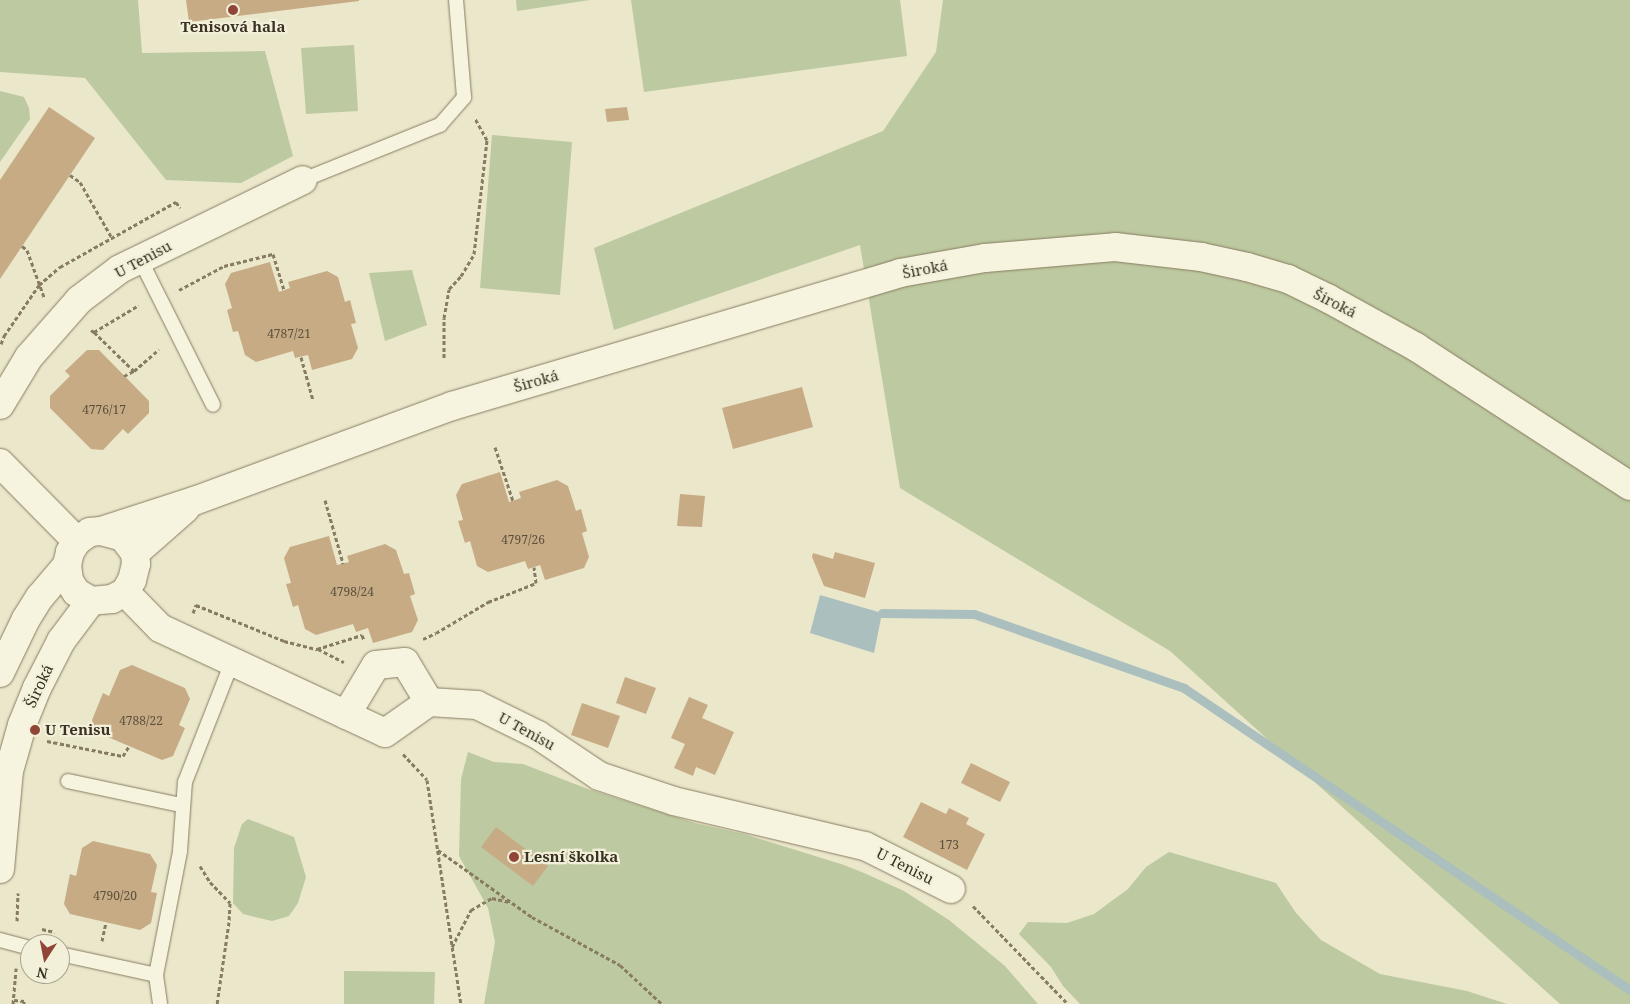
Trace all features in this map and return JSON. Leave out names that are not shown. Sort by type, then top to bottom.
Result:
[{"type":"street","name":"U Tenisu","points":[[0,405],[29,357],[79,300],[120,269],[303,180]]},
{"type":"street","name":"Široká","points":[[82,546],[194,501],[452,406],[900,273],[985,258],[1115,247],[1200,257],[1288,279],[1329,299],[1416,347],[1630,486]]},
{"type":"street","points":[[0,463],[82,546]]},
{"type":"street","name":"Široká","points":[[135,552],[194,501]]},
{"type":"street","points":[[0,673],[26,619],[40,597],[82,546],[123,537],[135,552],[136,564],[132,580],[125,592],[112,600],[90,601],[76,592],[69,581],[82,546]]},
{"type":"street","points":[[125,592],[160,628],[232,662],[346,715],[385,733],[429,702],[404,662],[376,665],[346,715]]},
{"type":"street","name":"Široká","points":[[0,869],[10,771],[22,725],[37,688],[61,641],[90,601]]},
{"type":"street","name":"U Tenisu","points":[[429,702],[477,705],[538,735],[599,776],[674,801],[865,846],[951,889]]},
{"type":"lane","points":[[303,180],[440,124],[464,97],[456,0]]},
{"type":"lane","points":[[140,259],[213,405]]},
{"type":"lane","points":[[160,1004],[156,974],[180,851],[185,782],[232,662]]},
{"type":"lane","points":[[68,781],[182,805]]},
{"type":"lane","points":[[0,940],[20,945]]},
{"type":"lane","points":[[70,956],[156,974]]},
{"type":"path","points":[[444,358],[444,318],[449,289],[461,276],[474,254],[487,140],[464,97]]},
{"type":"path","points":[[70,175],[80,182],[112,238]]},
{"type":"path","points":[[22,246],[27,250],[39,285]]},
{"type":"path","points":[[94,332],[144,302],[160,300],[224,266],[273,254],[284,290]]},
{"type":"path","points":[[88,326],[134,372]]},
{"type":"path","points":[[124,376],[134,372],[159,349]]},
{"type":"path","points":[[301,357],[313,400]]},
{"type":"path","points":[[495,447],[513,501]]},
{"type":"path","points":[[325,500],[343,563]]},
{"type":"path","points":[[419,640],[436,633],[488,602],[536,583],[534,567]]},
{"type":"path","points":[[191,619],[196,605],[284,641],[317,649],[346,662],[353,660]]},
{"type":"path","points":[[317,649],[361,632],[366,649]]},
{"type":"path","points":[[385,733],[427,780],[461,1004]]},
{"type":"path","points":[[40,739],[123,756],[129,746]]},
{"type":"path","points":[[437,850],[532,917],[620,965],[662,1004]]},
{"type":"path","points":[[180,851],[196,859],[210,882],[230,903],[217,1004]]},
{"type":"path","points":[[951,889],[980,912],[1068,1004]]},
{"type":"path","points":[[452,947],[471,910],[492,898],[512,903]]},
{"type":"path","points":[[14,1000],[24,1002],[24,1004]]},
{"type":"green space","points":[[0,0],[138,0],[142,53],[265,51],[293,156],[241,183],[166,180],[85,78],[0,72]]},
{"type":"green space","points":[[516,0],[590,0],[517,11]]},
{"type":"green space","points":[[631,0],[900,0],[907,56],[644,92]]},
{"type":"green space","points":[[943,0],[1630,0],[1630,1004],[1560,1004],[1170,651],[900,488],[860,245],[614,330],[594,248],[883,131],[936,52]]},
{"type":"green space","points":[[354,45],[358,111],[306,114],[301,48]]},
{"type":"green space","points":[[0,91],[24,97],[29,108],[30,119],[0,162]]},
{"type":"green space","points":[[492,135],[572,142],[560,295],[480,288]]},
{"type":"green space","points":[[412,270],[427,325],[385,341],[369,273]]},
{"type":"green space","points":[[468,752],[494,762],[523,764],[588,789],[695,823],[744,834],[864,873],[904,891],[949,920],[1005,966],[1038,1004],[484,1004],[495,942],[488,908],[459,856],[461,779]]},
{"type":"green space","points":[[248,819],[294,837],[306,877],[298,903],[289,916],[272,921],[243,914],[233,903],[234,848],[242,824]]},
{"type":"green space","points":[[1169,852],[1276,883],[1296,913],[1321,940],[1380,974],[1467,991],[1507,1004],[1080,1004],[1063,986],[1051,967],[1019,934],[1028,922],[1067,923],[1094,914],[1128,889],[1146,867]]},
{"type":"green space","points":[[344,971],[435,972],[434,1004],[344,1004]]},
{"type":"shaded area","points":[[820,595],[882,613],[874,653],[810,633]]},
{"type":"building","name":"Tenisová hala","points":[[186,0],[359,0],[359,1],[189,22]]},
{"type":"building","points":[[49,107],[95,138],[0,279],[0,180]]},
{"type":"building","points":[[627,107],[629,120],[607,122],[605,109]]},
{"type":"building","points":[[270,262],[279,292],[290,288],[288,282],[327,271],[338,277],[345,302],[350,300],[356,323],[351,324],[358,348],[352,359],[312,370],[308,355],[295,358],[293,351],[256,362],[245,355],[238,331],[233,332],[227,310],[232,308],[225,284],[231,273]]},
{"type":"building","points":[[87,350],[99,350],[149,401],[149,413],[128,434],[123,429],[103,450],[91,449],[50,408],[50,396],[70,376],[65,371]]},
{"type":"building","points":[[802,387],[813,427],[733,449],[722,408]]},
{"type":"building","points":[[500,472],[509,502],[521,498],[519,492],[557,480],[568,486],[576,511],[581,509],[587,531],[582,533],[589,557],[584,568],[545,580],[540,565],[528,569],[525,561],[488,572],[477,566],[470,541],[465,543],[458,521],[463,520],[456,495],[462,484]]},
{"type":"building","points":[[680,494],[705,496],[702,527],[677,526]]},
{"type":"building","points":[[329,536],[337,565],[349,562],[347,556],[385,544],[396,550],[404,574],[409,573],[415,594],[410,596],[418,620],[412,632],[373,643],[368,628],[356,632],[353,624],[316,635],[305,629],[298,605],[293,607],[286,584],[291,583],[284,558],[290,547]]},
{"type":"building","points":[[835,552],[875,563],[865,598],[824,586],[812,557],[813,553],[833,559]]},
{"type":"building","points":[[132,665],[185,688],[190,699],[179,725],[185,728],[173,756],[162,760],[96,732],[92,720],[103,693],[109,696],[120,670]]},
{"type":"building","points":[[625,677],[656,688],[646,714],[616,703]]},
{"type":"building","points":[[689,697],[708,705],[702,718],[734,732],[715,775],[696,767],[693,776],[674,768],[685,744],[671,738]]},
{"type":"building","points":[[582,703],[620,716],[608,748],[571,735]]},
{"type":"building","points":[[971,763],[1010,782],[1000,802],[961,783]]},
{"type":"building","points":[[921,802],[946,814],[949,808],[969,818],[966,824],[985,834],[967,870],[903,837]]},
{"type":"building","name":"Lesní školka","points":[[496,827],[548,866],[533,886],[481,847]]},
{"type":"building","points":[[93,841],[150,854],[157,865],[151,892],[157,893],[151,923],[140,930],[70,914],[64,904],[70,874],[76,876],[82,848]]},
{"type":"waterway","points":[[882,613],[974,614],[1184,688],[1630,990]]},
{"type":"place","name":"Tenisová hala","points":[[233,10]]},
{"type":"place","name":"U Tenisu","points":[[35,730]]},
{"type":"place","name":"Lesní školka","points":[[514,857]]}]
